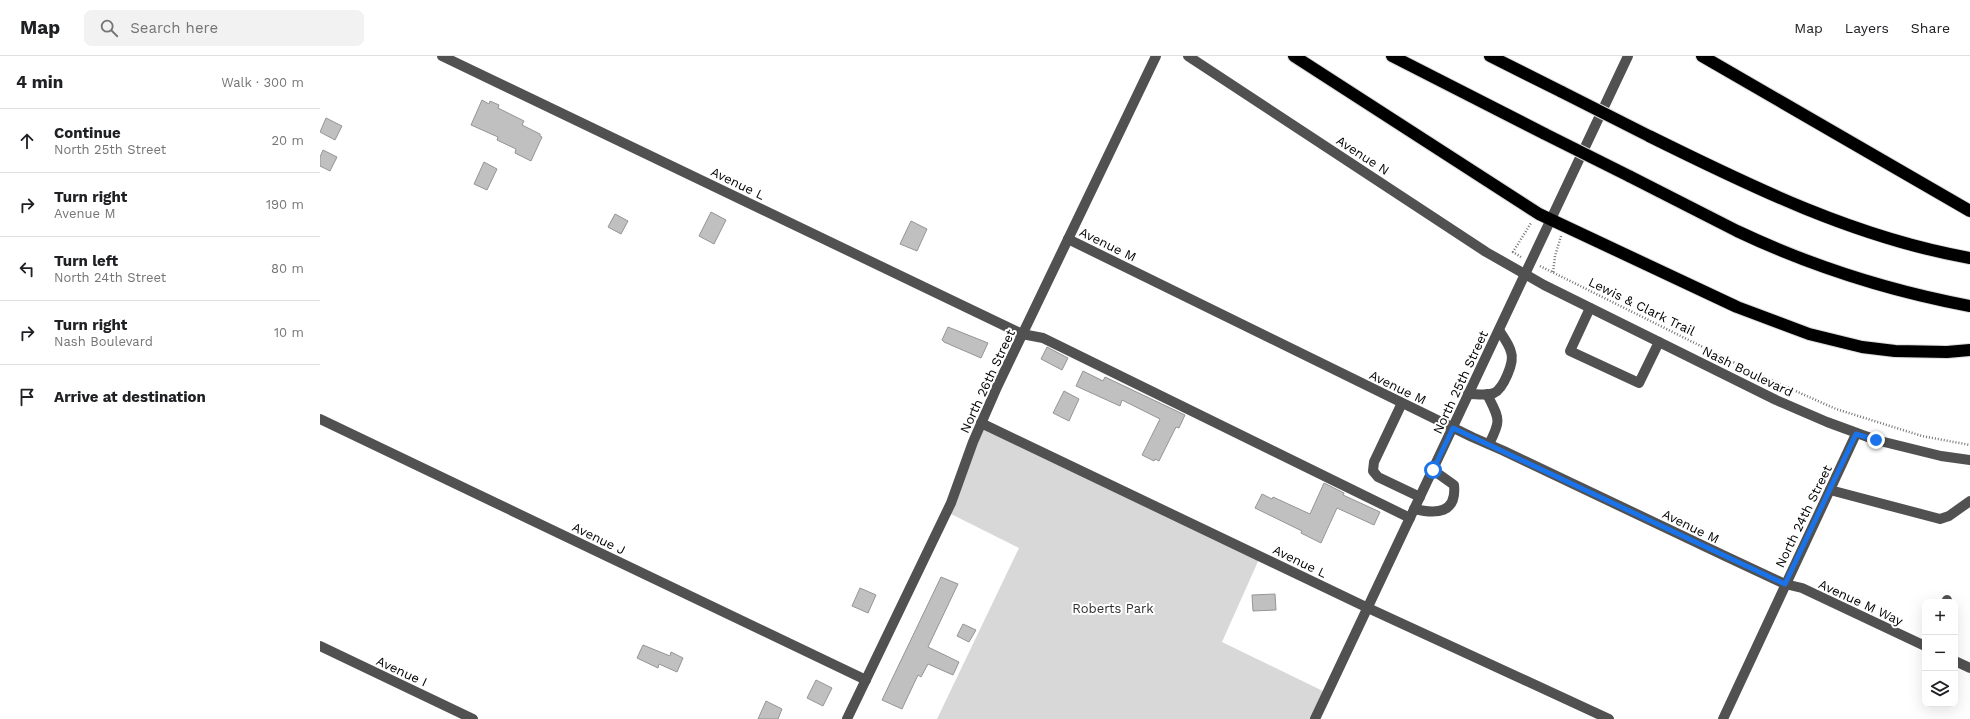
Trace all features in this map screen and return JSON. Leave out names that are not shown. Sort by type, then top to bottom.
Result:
[{"type":"highway","points":[[1294,56],[1422,140],[1551,220],[1737,307],[1809,334],[1862,347],[1895,351],[1947,352],[1970,350]]},
{"type":"highway","points":[[1392,56],[1738,231],[1811,261],[1890,287],[1970,306]]},
{"type":"highway","points":[[1490,56],[1743,182],[1799,207],[1845,224],[1910,244],[1970,258]]},
{"type":"highway","points":[[1702,56],[1970,211]]},
{"type":"street","name":"Avenue L","points":[[442,56],[1022,334],[1043,338],[1410,518]]},
{"type":"street","name":"North 26th Street","points":[[847,719],[951,503],[981,422],[1022,334],[1156,56]]},
{"type":"street","name":"Avenue N","points":[[1188,56],[1486,252],[1525,275]]},
{"type":"street","name":"North 25th Street","points":[[1315,719],[1628,56]]},
{"type":"street","name":"Avenue M","points":[[1068,239],[1453,428],[1785,584]]},
{"type":"street","name":"Nash Boulevard","points":[[1525,275],[1776,400],[1856,434],[1908,448],[1970,460]]},
{"type":"street","points":[[1590,308],[1570,351],[1639,383],[1659,342]]},
{"type":"street","points":[[1468,394],[1487,394],[1495,392],[1501,388],[1513,361],[1511,352],[1499,330]]},
{"type":"street","points":[[1487,394],[1498,418],[1498,427],[1489,444]]},
{"type":"street","points":[[1402,403],[1374,462],[1373,471],[1378,478],[1420,497]]},
{"type":"street","name":"Avenue J","points":[[320,419],[866,680]]},
{"type":"street","name":"Avenue L","points":[[981,422],[1368,608],[1609,719]]},
{"type":"street","name":"North 24th Street","points":[[1722,719],[1856,434]]},
{"type":"street","points":[[1414,509],[1431,513],[1441,512],[1455,495],[1454,484],[1433,470]]},
{"type":"street","points":[[1830,490],[1940,519],[1949,516],[1970,501]]},
{"type":"street","name":"Avenue M Way","points":[[1785,584],[1802,588],[1922,645]]},
{"type":"street","name":"Avenue I","points":[[320,646],[473,719]]},
{"type":"street","points":[[1958,662],[1970,668]]},
{"type":"path","name":"Lewis & Clark Trail","points":[[1552,272],[1752,372],[1836,409],[1922,436],[1970,445]]},
{"type":"green space","name":"Roberts Park","points":[[981,423],[1260,557],[1222,642],[1327,693],[1315,719],[937,719],[1019,548],[947,512]]},
{"type":"building","points":[[482,100],[489,104],[490,101],[499,105],[498,108],[524,121],[522,125],[540,134],[542,137],[531,161],[515,153],[516,149],[497,140],[498,137],[471,125]]},
{"type":"building","points":[[326,118],[342,126],[335,140],[320,132]]},
{"type":"building","points":[[323,150],[337,157],[330,171],[320,166],[320,157]]},
{"type":"building","points":[[484,162],[497,169],[487,190],[474,184]]},
{"type":"building","points":[[711,212],[726,220],[714,244],[699,236]]},
{"type":"building","points":[[615,214],[628,221],[621,234],[608,227]]},
{"type":"building","points":[[911,221],[927,229],[917,251],[900,244]]},
{"type":"building","points":[[948,327],[988,343],[981,358],[944,342],[942,340]]},
{"type":"building","points":[[1047,347],[1068,358],[1062,370],[1041,359]]},
{"type":"building","points":[[1083,371],[1103,381],[1105,377],[1185,415],[1179,428],[1176,427],[1159,461],[1155,459],[1154,461],[1142,455],[1160,419],[1122,400],[1120,406],[1076,386]]},
{"type":"building","points":[[1064,391],[1079,399],[1069,421],[1053,413]]},
{"type":"building","points":[[1324,483],[1344,493],[1343,495],[1380,512],[1374,525],[1337,508],[1321,543],[1301,533],[1302,531],[1255,508],[1262,494],[1272,499],[1273,497],[1310,514]]},
{"type":"building","points":[[941,577],[958,584],[928,647],[959,662],[953,675],[928,664],[921,677],[918,675],[902,709],[882,700]]},
{"type":"building","points":[[860,588],[876,595],[868,613],[852,606]]},
{"type":"building","points":[[1275,594],[1276,610],[1253,611],[1252,595]]},
{"type":"building","points":[[963,624],[976,630],[969,642],[957,636]]},
{"type":"building","points":[[643,645],[670,656],[671,652],[683,658],[677,672],[659,664],[658,668],[637,658]]},
{"type":"building","points":[[816,680],[832,688],[823,706],[807,698]]},
{"type":"building","points":[[766,701],[782,709],[778,719],[758,719]]},
{"type":"route","points":[[1433,470],[1453,428],[1785,584],[1856,434],[1876,440]]}]
